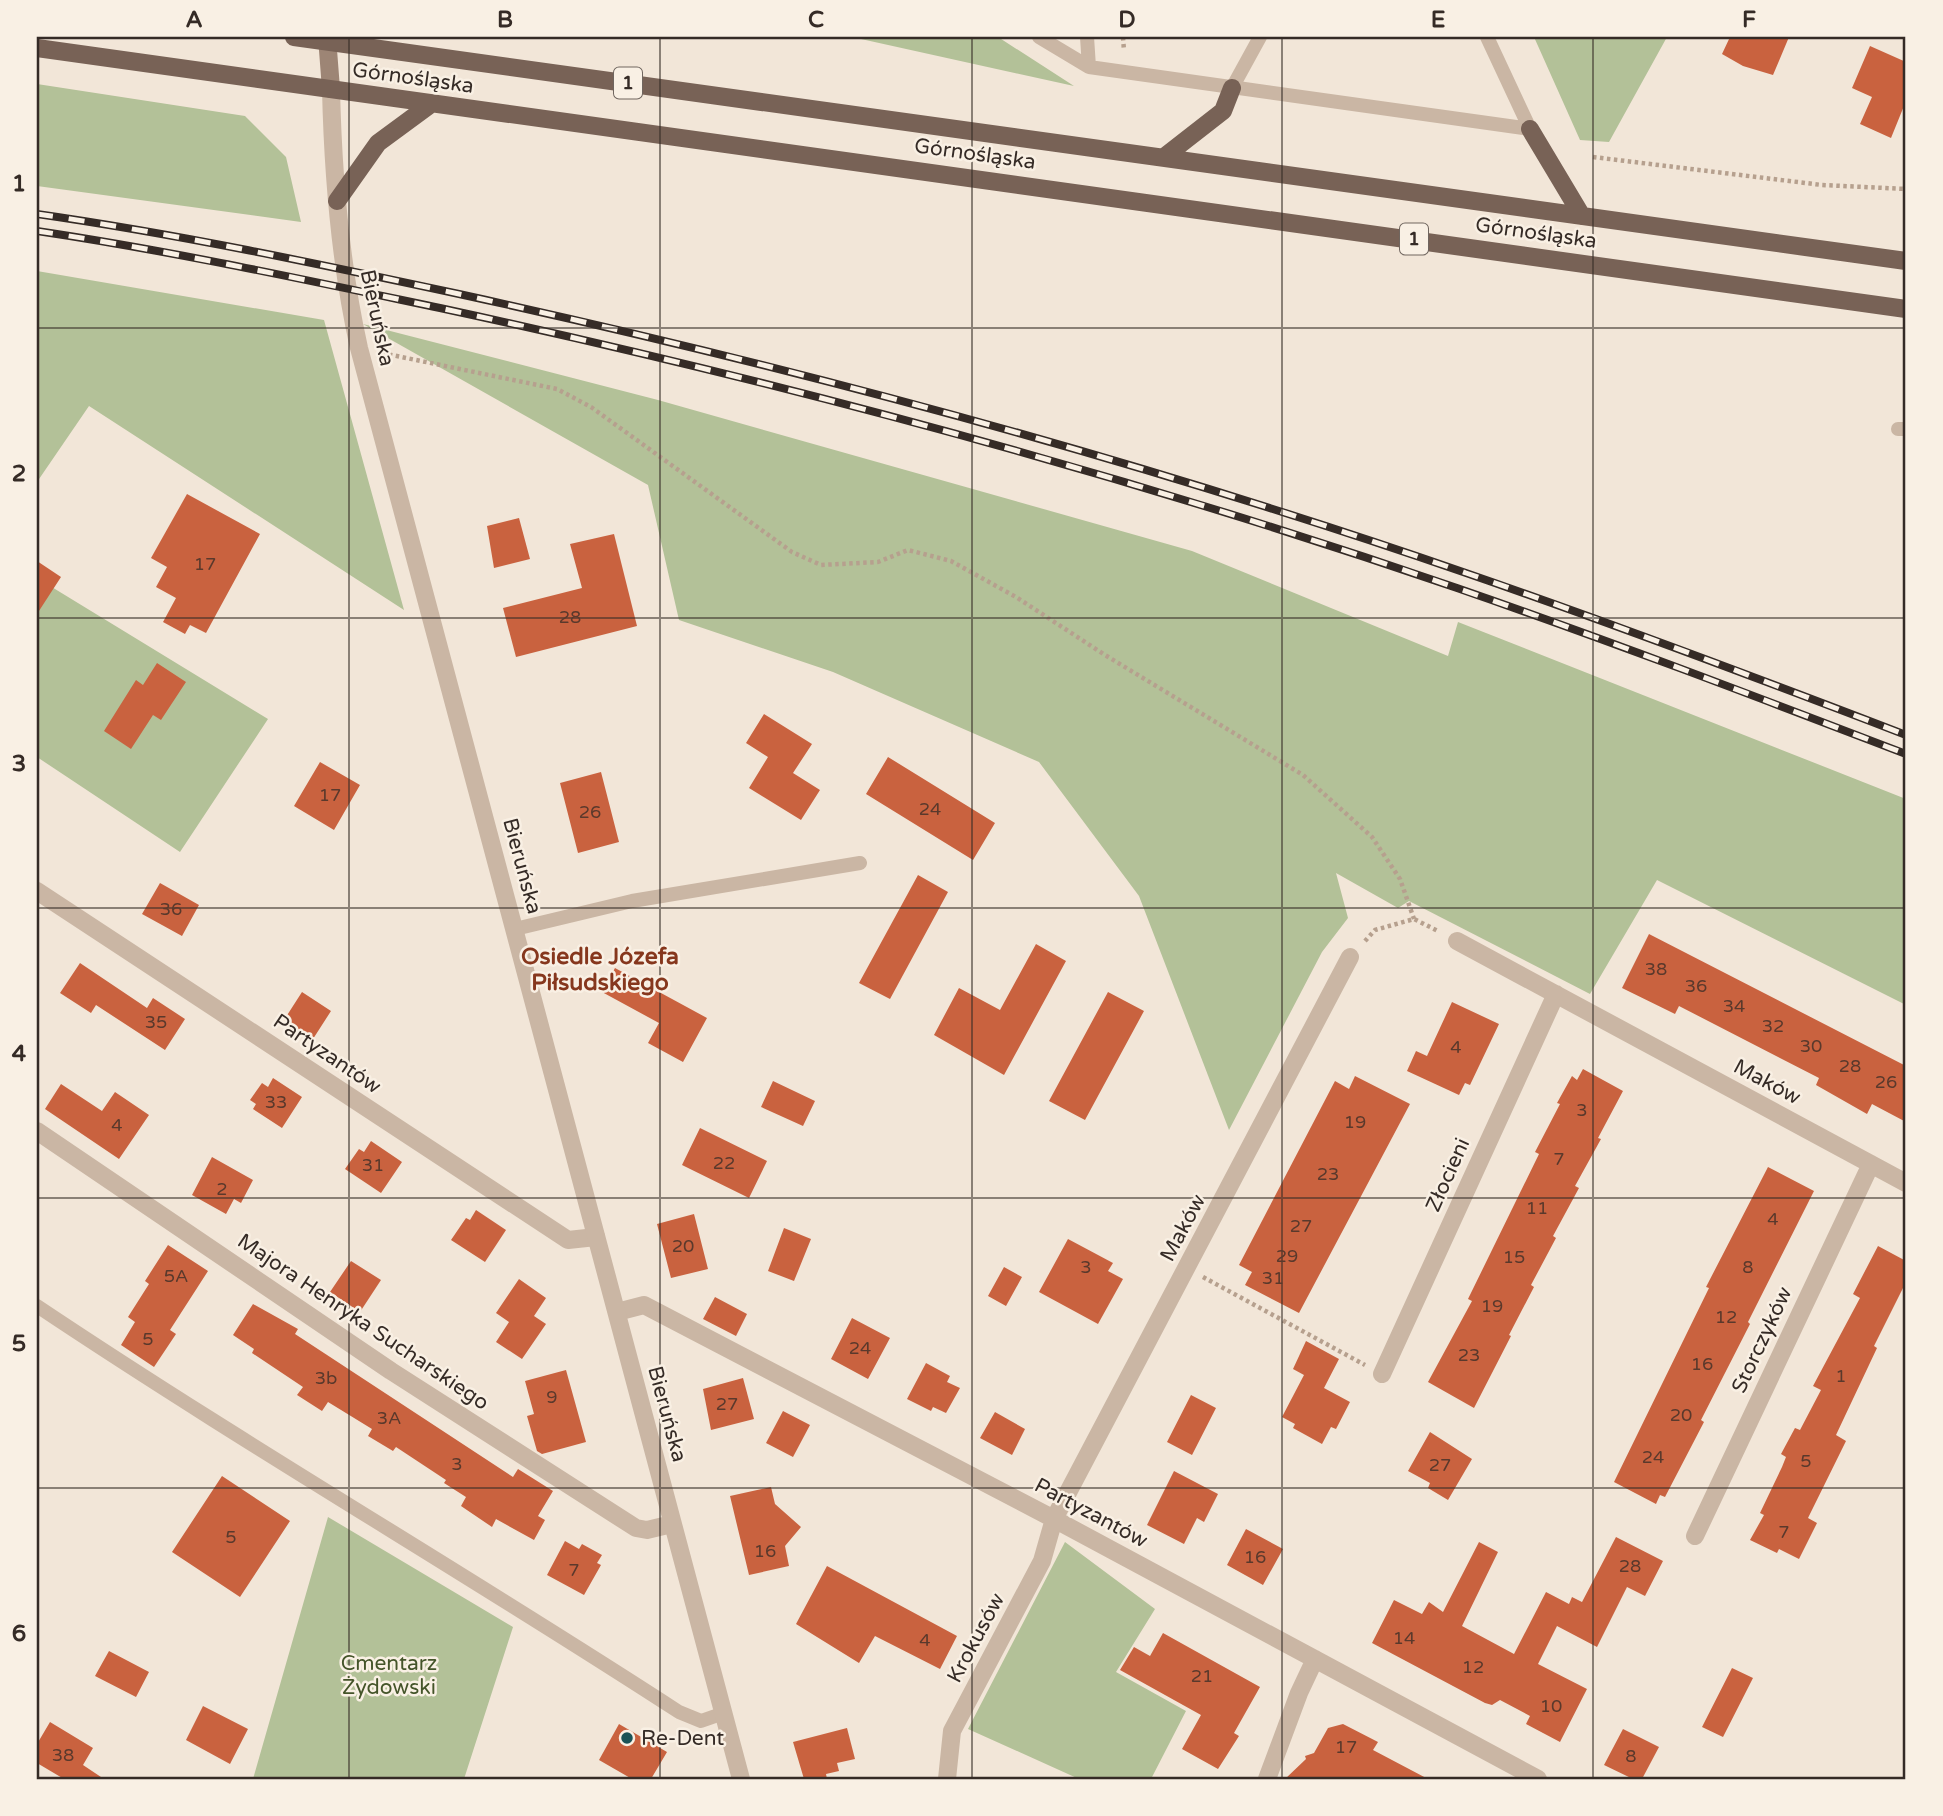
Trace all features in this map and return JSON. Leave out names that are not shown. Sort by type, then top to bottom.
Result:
[{"type":"main road","name":"Górnośląska","points":[[294,37],[327,39],[1906,261]]},
{"type":"main road","name":"Bieruńska","points":[[327,39],[331,89]]},
{"type":"main road","name":"Górnośląska","points":[[37,48],[431,104],[922,169],[1906,309]]},
{"type":"main road","points":[[1164,157],[1223,111],[1232,88]]},
{"type":"main road","points":[[337,201],[377,143],[431,104]]},
{"type":"main road","points":[[1530,129],[1581,216]]},
{"type":"street","name":"Bieruńska","points":[[331,89],[343,269],[359,348],[741,1779]]},
{"type":"street","name":"Partyzantów","points":[[37,891],[568,1240],[596,1237]]},
{"type":"street","name":"Maków","points":[[1458,941],[1906,1183]]},
{"type":"street","name":"Maków","points":[[1054,1519],[1350,957]]},
{"type":"street","name":"Złocieni","points":[[1382,1374],[1556,994]]},
{"type":"street","name":"Majora Henryka Sucharskiego","points":[[37,1131],[391,1371],[636,1528],[647,1530],[672,1524]]},
{"type":"street","name":"Storczyków","points":[[1695,1536],[1871,1164]]},
{"type":"street","name":"Partyzantów","points":[[617,1312],[644,1305],[1054,1519],[1538,1779]]},
{"type":"street","name":"Krokusów","points":[[947,1779],[952,1731],[1042,1561],[1054,1519]]},
{"type":"street","points":[[1267,1779],[1299,1693],[1315,1659]]},
{"type":"lane","points":[[1039,37],[1089,66],[1530,129]]},
{"type":"lane","points":[[1087,37],[1089,66]]},
{"type":"lane","points":[[1232,88],[1260,37]]},
{"type":"lane","points":[[1487,37],[1530,129]]},
{"type":"lane","points":[[515,929],[632,901],[859,863]]},
{"type":"lane","points":[[37,1306],[186,1405],[417,1544],[679,1712],[701,1721],[724,1713]]},
{"type":"path","points":[[1124,37],[1125,59]]},
{"type":"path","points":[[1593,157],[1851,187],[1906,189]]},
{"type":"path","points":[[359,348],[557,389],[592,407],[792,552],[821,565],[878,562],[908,550],[951,561],[1016,597],[1105,655],[1303,775],[1372,837],[1400,879],[1414,919]]},
{"type":"path","points":[[1350,957],[1375,930],[1414,919],[1458,941]]},
{"type":"path","points":[[1187,1269],[1382,1374]]},
{"type":"green space","points":[[852,37],[998,37],[1074,86]]},
{"type":"green space","points":[[1534,37],[1667,37],[1609,142],[1580,140]]},
{"type":"green space","points":[[37,84],[245,116],[286,157],[301,222],[37,186]]},
{"type":"green space","points":[[37,271],[324,320],[404,610],[89,406],[37,482]]},
{"type":"green space","points":[[363,324],[658,400],[1192,551],[1448,656],[1458,622],[1906,799],[1906,1005],[1657,880],[1590,994],[1409,901],[1398,908],[1336,873],[1348,918],[1322,952],[1229,1130],[1139,896],[1039,762],[833,672],[679,620],[648,485]]},
{"type":"green space","points":[[37,578],[268,719],[180,852],[37,757]]},
{"type":"green space","name":"Cmentarz Żydowski","points":[[328,1517],[513,1627],[464,1779],[253,1779]]},
{"type":"green space","points":[[1065,1542],[1155,1609],[1116,1672],[1186,1711],[1151,1779],[1079,1779],[968,1729]]},
{"type":"building","points":[[1730,37],[1789,37],[1773,75],[1743,66],[1722,54]]},
{"type":"building","points":[[1870,46],[1906,62],[1906,101],[1891,138],[1860,124],[1872,97],[1852,88]]},
{"type":"building","points":[[187,494],[260,534],[206,633],[190,625],[185,634],[163,622],[176,598],[156,587],[167,567],[151,558]]},
{"type":"building","points":[[519,518],[530,559],[494,568],[487,526]]},
{"type":"building","points":[[614,534],[637,626],[516,657],[503,608],[582,588],[570,544]]},
{"type":"building","points":[[37,561],[61,577],[37,614]]},
{"type":"building","points":[[157,663],[186,682],[161,720],[153,715],[131,749],[104,731],[136,680],[143,685]]},
{"type":"building","points":[[764,714],[812,744],[793,773],[820,790],[801,820],[749,788],[768,757],[746,743]]},
{"type":"building","points":[[888,757],[995,823],[973,860],[866,794]]},
{"type":"building","points":[[320,762],[360,785],[334,830],[294,806]]},
{"type":"building","points":[[601,772],[619,842],[578,853],[560,783]]},
{"type":"building","points":[[918,875],[948,892],[890,999],[859,983]]},
{"type":"building","points":[[160,883],[199,905],[182,936],[142,914]]},
{"type":"building","points":[[1649,934],[1906,1066],[1906,1122],[1872,1104],[1867,1114],[1816,1085],[1819,1078],[1679,1006],[1675,1014],[1622,988]]},
{"type":"building","points":[[1036,944],[1066,961],[1004,1075],[934,1035],[959,988],[1000,1010]]},
{"type":"building","points":[[80,963],[147,1008],[153,998],[185,1019],[165,1050],[96,1005],[91,1013],[60,993]]},
{"type":"building","points":[[615,968],[707,1018],[683,1062],[648,1043],[659,1023],[602,992]]},
{"type":"building","points":[[302,992],[331,1011],[313,1039],[284,1020]]},
{"type":"building","points":[[1108,992],[1144,1011],[1085,1120],[1049,1101]]},
{"type":"building","points":[[1452,1002],[1499,1024],[1470,1085],[1465,1083],[1459,1095],[1407,1071],[1416,1051],[1427,1056]]},
{"type":"building","points":[[1583,1069],[1623,1091],[1575,1186],[1579,1188],[1553,1236],[1556,1238],[1531,1285],[1534,1287],[1474,1408],[1428,1382],[1472,1301],[1468,1299],[1539,1154],[1535,1152],[1560,1104],[1557,1103],[1572,1076],[1577,1080]]},
{"type":"building","points":[[1355,1076],[1410,1104],[1299,1313],[1245,1285],[1252,1272],[1239,1265],[1335,1081],[1349,1089]]},
{"type":"building","points":[[273,1078],[302,1097],[282,1128],[253,1109],[256,1104],[250,1100],[262,1083],[268,1087]]},
{"type":"building","points":[[773,1081],[815,1101],[803,1126],[761,1107]]},
{"type":"building","points":[[61,1084],[102,1111],[115,1092],[149,1115],[119,1159],[45,1109]]},
{"type":"building","points":[[700,1128],[767,1161],[749,1198],[682,1165]]},
{"type":"building","points":[[371,1141],[402,1162],[381,1193],[345,1169],[359,1149],[364,1152]]},
{"type":"building","points":[[212,1157],[253,1180],[241,1203],[234,1199],[226,1214],[192,1195]]},
{"type":"building","points":[[1768,1167],[1814,1191],[1701,1420],[1704,1422],[1665,1497],[1660,1495],[1656,1504],[1614,1482],[1709,1288],[1706,1287]]},
{"type":"building","points":[[476,1210],[506,1230],[485,1262],[451,1240],[466,1218],[470,1220]]},
{"type":"building","points":[[694,1214],[708,1269],[671,1278],[657,1224]]},
{"type":"building","points":[[784,1228],[811,1239],[794,1281],[768,1271]]},
{"type":"building","points":[[1068,1239],[1113,1263],[1108,1271],[1123,1279],[1098,1324],[1039,1292]]},
{"type":"building","points":[[168,1245],[208,1271],[170,1330],[176,1334],[154,1367],[121,1345],[135,1322],[128,1317],[149,1284],[145,1281]]},
{"type":"building","points":[[1878,1246],[1906,1261],[1906,1282],[1874,1346],[1877,1348],[1836,1435],[1846,1441],[1808,1518],[1817,1523],[1799,1559],[1779,1549],[1777,1553],[1750,1540],[1764,1515],[1760,1513],[1786,1457],[1781,1454],[1795,1428],[1800,1430],[1821,1390],[1813,1386],[1860,1298],[1853,1294]]},
{"type":"building","points":[[351,1261],[381,1280],[360,1312],[330,1292]]},
{"type":"building","points":[[1004,1267],[1022,1277],[1006,1306],[988,1296]]},
{"type":"building","points":[[519,1279],[546,1298],[534,1316],[546,1324],[522,1359],[496,1342],[509,1322],[496,1313]]},
{"type":"building","points":[[715,1297],[747,1314],[736,1336],[703,1319]]},
{"type":"building","points":[[253,1304],[298,1329],[295,1334],[513,1477],[518,1469],[553,1491],[538,1516],[545,1520],[534,1540],[496,1519],[492,1527],[461,1506],[466,1497],[444,1483],[446,1480],[396,1447],[393,1451],[368,1436],[372,1429],[328,1402],[322,1411],[297,1395],[303,1387],[252,1353],[254,1349],[233,1335]]},
{"type":"building","points":[[852,1318],[890,1338],[868,1379],[831,1359]]},
{"type":"building","points":[[1306,1341],[1339,1359],[1324,1388],[1350,1402],[1336,1429],[1331,1427],[1322,1444],[1293,1428],[1295,1424],[1282,1417],[1304,1375],[1293,1369]]},
{"type":"building","points":[[926,1363],[950,1376],[947,1382],[960,1388],[946,1413],[933,1407],[931,1411],[907,1399]]},
{"type":"building","points":[[566,1370],[586,1442],[542,1454],[537,1451],[527,1416],[534,1414],[525,1381]]},
{"type":"building","points":[[743,1378],[754,1419],[711,1430],[703,1389]]},
{"type":"building","points":[[1191,1395],[1216,1408],[1192,1455],[1167,1442]]},
{"type":"building","points":[[783,1411],[810,1425],[793,1457],[766,1443]]},
{"type":"building","points":[[995,1412],[1025,1429],[1012,1455],[980,1438]]},
{"type":"building","points":[[1430,1432],[1472,1459],[1448,1500],[1428,1488],[1430,1483],[1408,1471]]},
{"type":"building","points":[[1174,1471],[1218,1494],[1204,1522],[1197,1518],[1184,1544],[1147,1525]]},
{"type":"building","points":[[222,1476],[290,1521],[240,1597],[172,1552]]},
{"type":"building","points":[[771,1487],[775,1504],[801,1527],[785,1546],[789,1566],[749,1575],[730,1496]]},
{"type":"building","points":[[1246,1529],[1283,1549],[1263,1585],[1227,1565]]},
{"type":"building","points":[[1616,1537],[1663,1561],[1645,1596],[1627,1587],[1597,1647],[1557,1626],[1538,1664],[1587,1689],[1560,1742],[1526,1724],[1530,1716],[1500,1700],[1492,1705],[1485,1703],[1372,1643],[1394,1600],[1422,1614],[1429,1602],[1443,1612],[1479,1542],[1498,1552],[1462,1626],[1514,1654],[1546,1592],[1569,1604],[1572,1597],[1582,1602]]},
{"type":"building","points":[[565,1541],[579,1549],[582,1544],[602,1555],[597,1563],[601,1565],[584,1595],[547,1575]]},
{"type":"building","points":[[827,1566],[957,1636],[940,1669],[875,1636],[859,1663],[796,1624]]},
{"type":"building","points":[[1163,1633],[1260,1687],[1234,1733],[1239,1736],[1218,1769],[1182,1749],[1201,1715],[1120,1670],[1134,1647],[1150,1656]]},
{"type":"building","points":[[109,1651],[149,1672],[136,1697],[95,1676]]},
{"type":"building","points":[[1732,1668],[1753,1678],[1723,1737],[1702,1727]]},
{"type":"building","points":[[203,1706],[248,1729],[230,1764],[186,1740]]},
{"type":"building","points":[[50,1722],[93,1748],[83,1765],[104,1779],[64,1779],[37,1763],[37,1744]]},
{"type":"building","name":"Re-Dent","points":[[619,1724],[667,1752],[651,1779],[632,1779],[599,1760]]},
{"type":"building","points":[[1343,1724],[1378,1742],[1373,1750],[1428,1779],[1285,1779],[1306,1759],[1305,1756],[1314,1753],[1328,1728]]},
{"type":"building","points":[[847,1728],[855,1759],[837,1763],[839,1771],[826,1774],[827,1779],[804,1779],[793,1742]]},
{"type":"building","points":[[1623,1729],[1659,1747],[1642,1779],[1633,1779],[1604,1765]]},
{"type":"railway","points":[[37,214],[196,240],[459,294],[714,353],[967,419],[1092,454],[1342,531],[1577,612],[1906,735]]},
{"type":"railway","points":[[37,231],[189,257],[440,308],[697,367],[953,433],[1206,507],[1457,588],[1626,648],[1906,754]]},
{"type":"place","name":"Re-Dent","points":[[627,1738]]},
{"type":"district","name":"Osiedle Józefa Piłsudskiego","points":[[600,970]]}]
